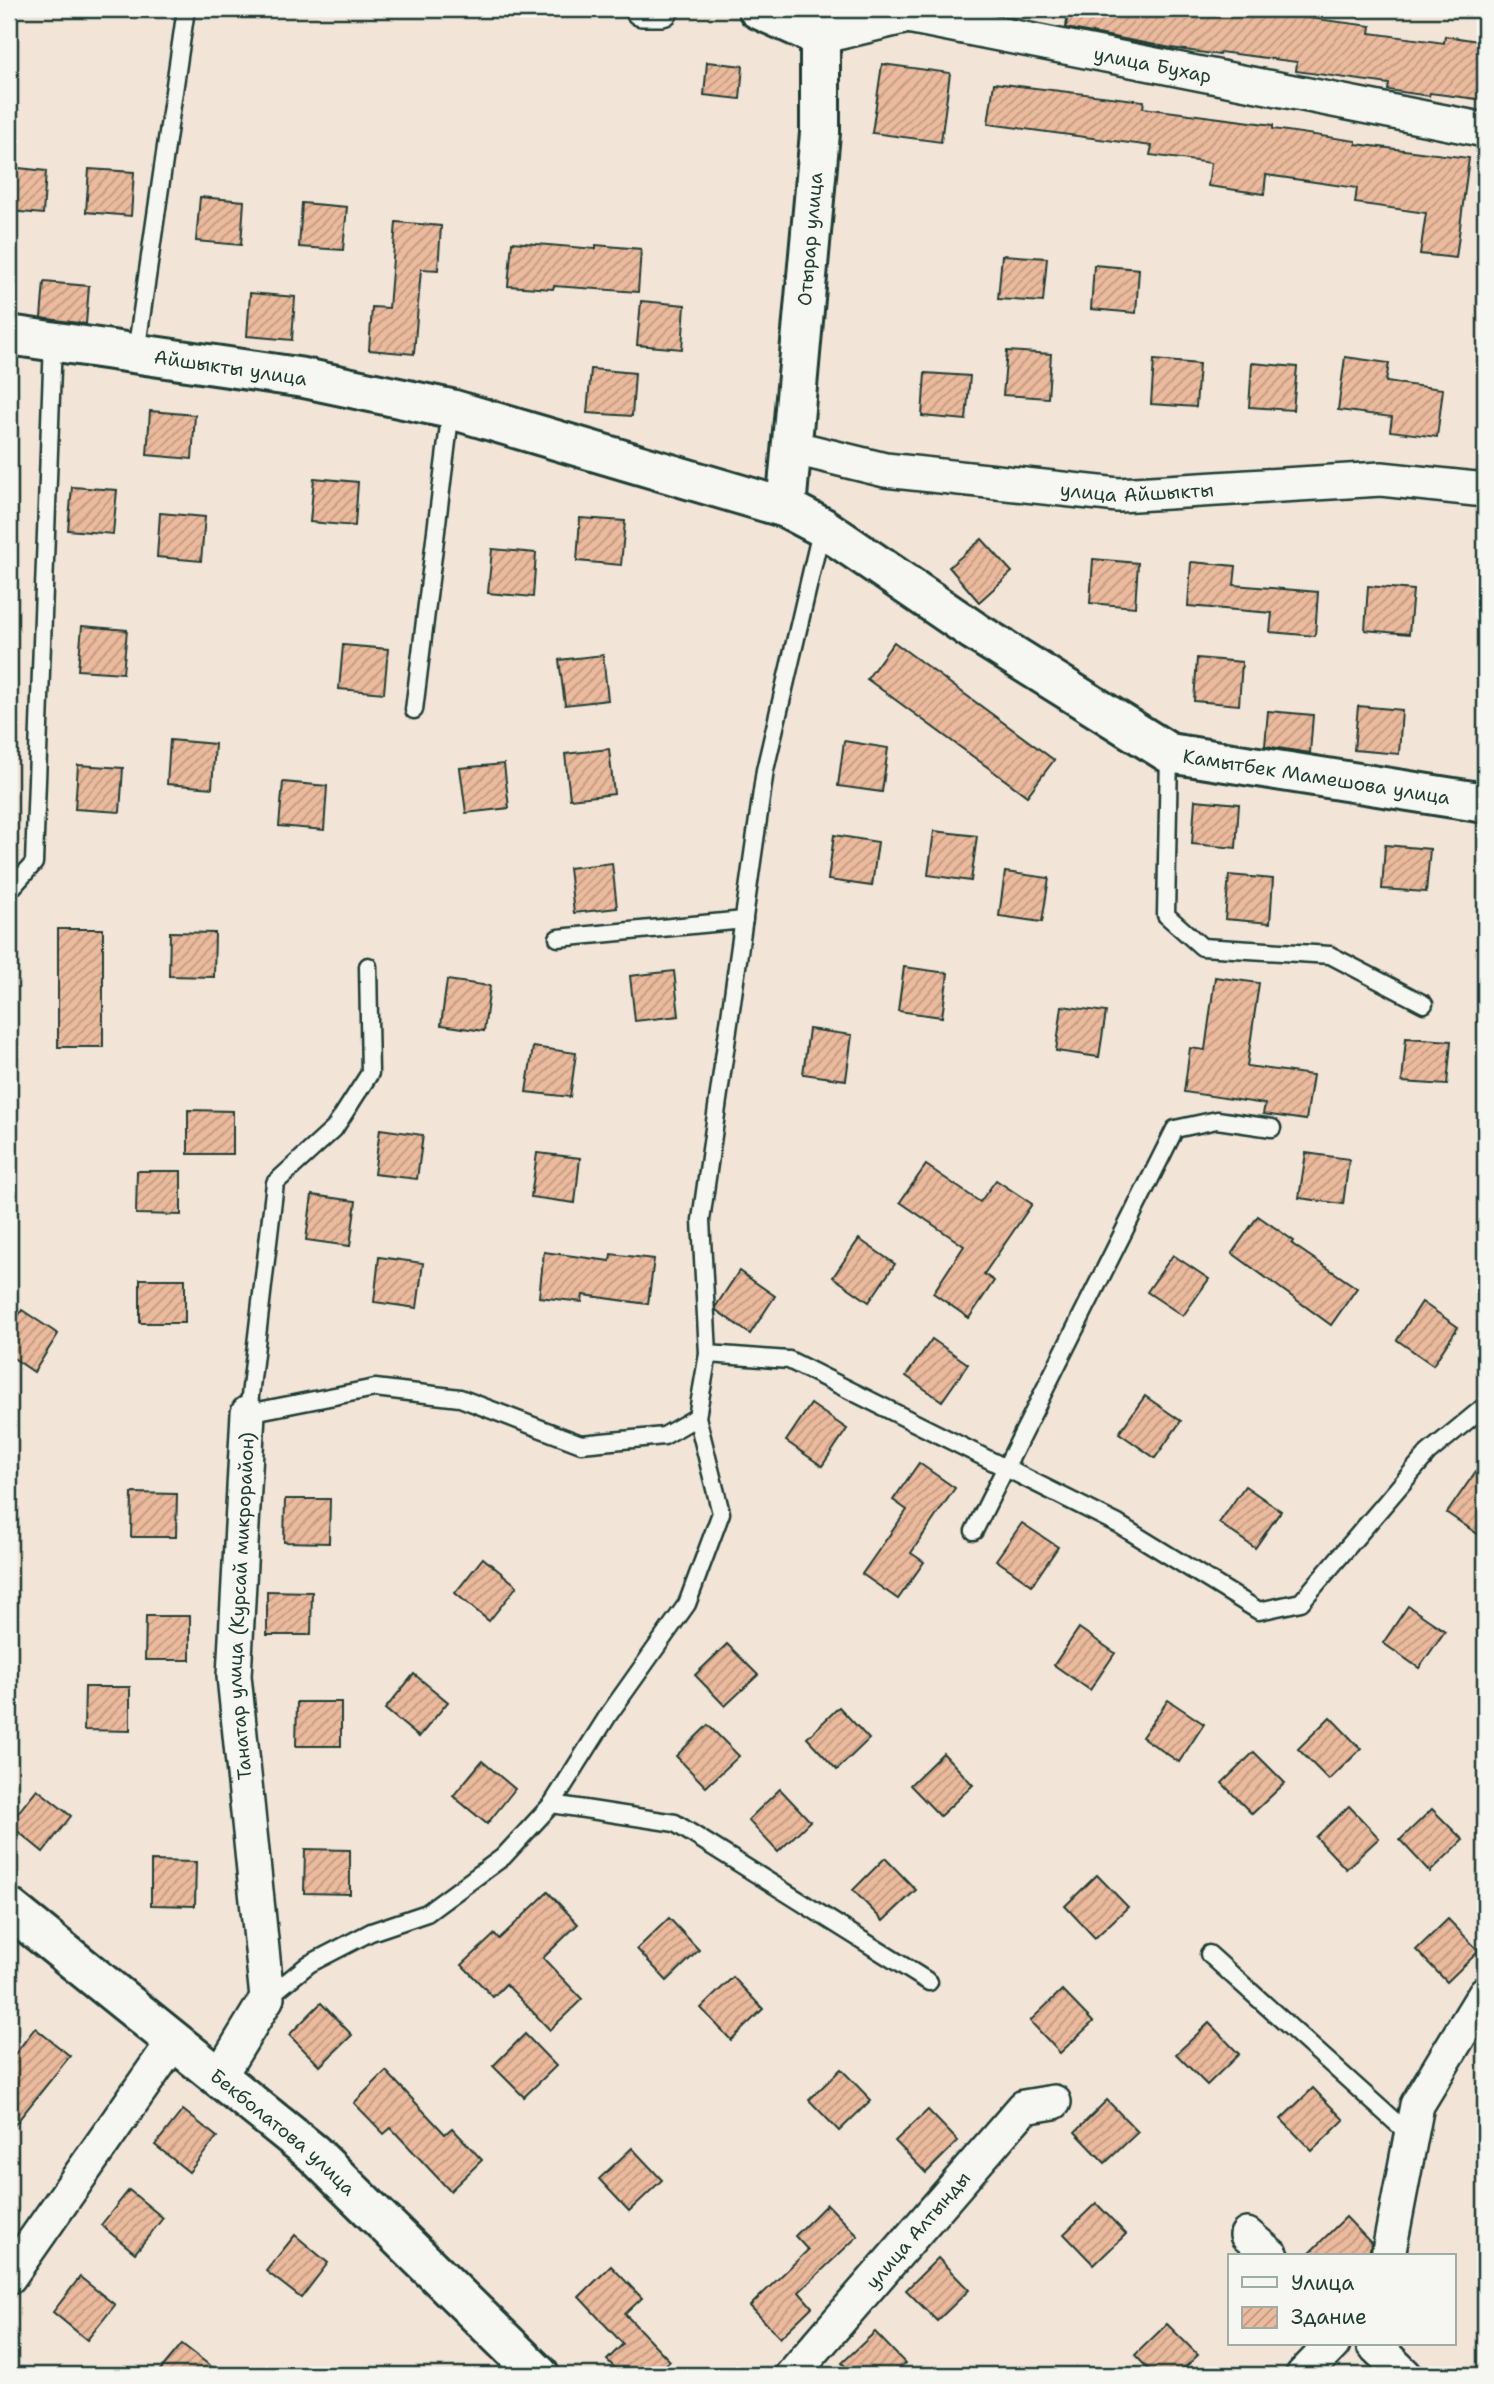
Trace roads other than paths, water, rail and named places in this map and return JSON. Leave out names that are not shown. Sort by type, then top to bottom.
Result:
[{"type":"street","points":[[642,9],[662,9]]},
{"type":"street","points":[[758,9],[820,37]]},
{"type":"street","name":"улица Бухар","points":[[820,37],[908,16],[1485,130]]},
{"type":"street","name":"Отырар улица","points":[[786,508],[820,133],[820,37]]},
{"type":"street","name":"Айшыкты улица","points":[[9,335],[304,378],[451,409],[786,508]]},
{"type":"street","name":"улица Айшыкты","points":[[791,447],[885,470],[1118,495],[1381,479],[1485,490]]},
{"type":"street","name":"Камытбек Мамешова улица","points":[[786,508],[822,527],[974,631],[1169,753],[1485,803]]},
{"type":"street","name":"Танатар улица (Курсай микрорайон)","points":[[248,1413],[234,1676],[267,1998]]},
{"type":"street","name":"Бекболатова улица","points":[[9,1908],[313,2152],[539,2375]]},
{"type":"street","points":[[219,2077],[267,1998]]},
{"type":"street","points":[[1388,2254],[1418,2105],[1481,2010]]},
{"type":"street","points":[[9,2277],[174,2041]]},
{"type":"street","name":"улица Алтынды","points":[[792,2375],[1024,2107],[1054,2102]]},
{"type":"street","points":[[1247,2235],[1270,2254]]},
{"type":"street","points":[[1303,2375],[1331,2346]]},
{"type":"street","points":[[1375,2346],[1405,2375]]},
{"type":"lane","points":[[136,354],[186,9]]},
{"type":"lane","points":[[9,891],[34,863],[53,341]]},
{"type":"lane","points":[[414,710],[451,409]]},
{"type":"lane","points":[[267,1998],[309,1964],[371,1931],[426,1913],[503,1857],[552,1804],[609,1714],[687,1604],[722,1513],[697,1417],[708,1354],[701,1220],[765,770],[822,527]]},
{"type":"lane","points":[[1169,753],[1166,915],[1202,947],[1330,955],[1424,1004]]},
{"type":"lane","points":[[558,938],[744,920]]},
{"type":"lane","points":[[368,966],[370,1073],[334,1129],[275,1182],[248,1413],[375,1388],[460,1398],[581,1444],[664,1436],[697,1417]]},
{"type":"lane","points":[[974,1531],[1175,1129],[1217,1120],[1272,1128]]},
{"type":"lane","points":[[708,1354],[789,1360],[1118,1524],[1259,1611],[1301,1602],[1427,1453],[1485,1406]]},
{"type":"lane","points":[[552,1804],[675,1823],[929,1982]]},
{"type":"lane","points":[[1209,1954],[1412,2137]]}]
